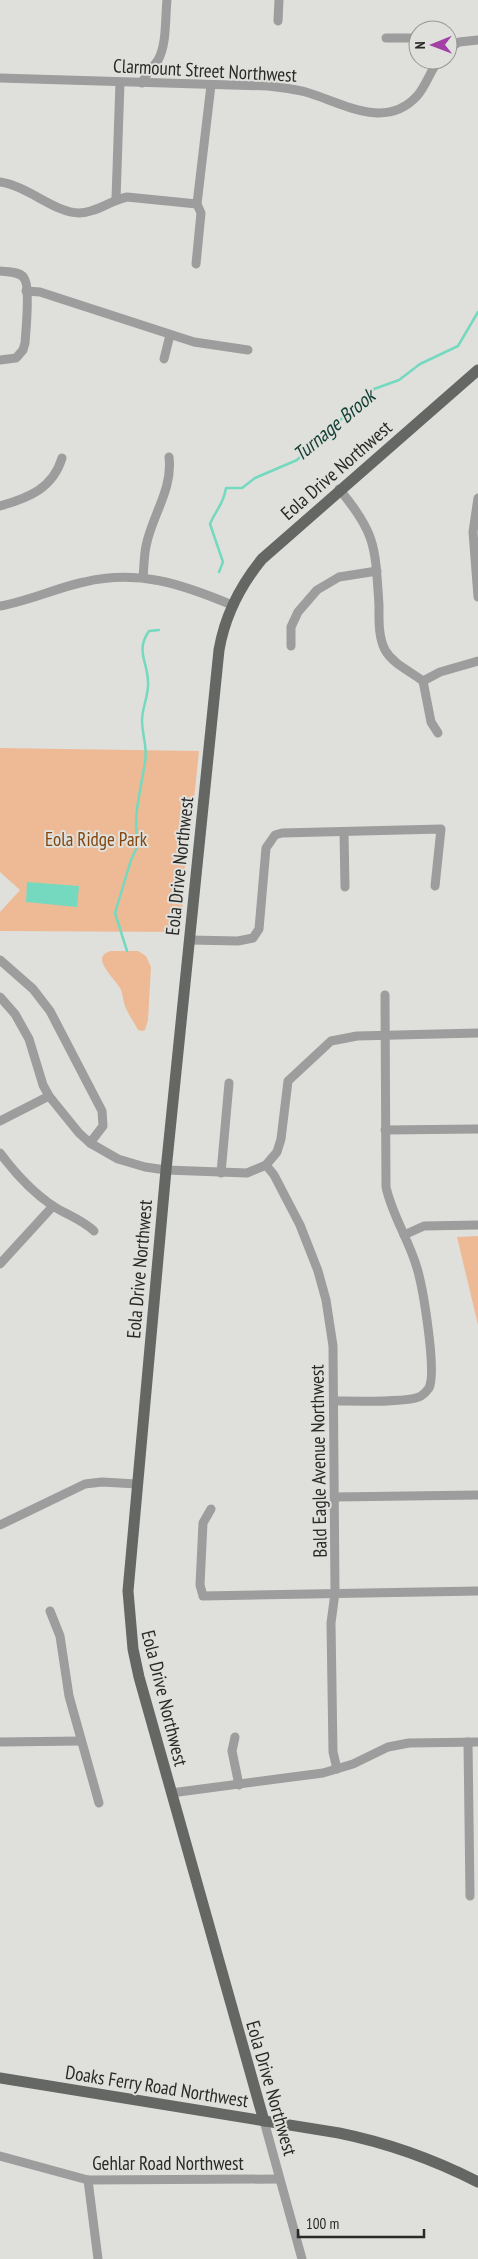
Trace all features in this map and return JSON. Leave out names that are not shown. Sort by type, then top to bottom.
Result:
[{"type":"main road","name":"Eola Drive Northwest","points":[[264,2120],[139,1677],[130,1628],[128,1575],[166,1170],[219,650],[232,605],[243,584],[262,558],[478,370]]},
{"type":"main road","name":"Doaks Ferry Road Northwest","points":[[0,2078],[264,2120],[374,2140],[419,2154],[478,2182]]},
{"type":"street","points":[[142,83],[146,73],[158,59],[162,47],[167,0]]},
{"type":"street","points":[[278,21],[279,0]]},
{"type":"street","points":[[386,38],[408,38]]},
{"type":"street","points":[[458,42],[478,40]]},
{"type":"street","name":"Clarmount Street Northwest","points":[[0,78],[290,89],[308,92],[366,113],[388,113],[406,105],[416,97],[433,70]]},
{"type":"street","points":[[116,199],[120,82]]},
{"type":"street","points":[[196,264],[201,213],[197,204],[211,85]]},
{"type":"street","points":[[0,182],[21,187],[67,211],[80,213],[99,208],[116,199],[138,197],[197,204]]},
{"type":"street","points":[[0,271],[17,273],[22,276],[25,280],[26,291],[25,343],[23,350],[16,358],[0,360]]},
{"type":"street","points":[[26,291],[40,292],[194,342],[248,350]]},
{"type":"street","points":[[164,359],[170,335]]},
{"type":"street","points":[[143,577],[146,546],[171,471],[169,456]]},
{"type":"street","points":[[0,506],[17,502],[44,487],[54,478],[62,458]]},
{"type":"street","points":[[339,489],[356,509],[371,534],[377,572],[380,631],[386,651],[396,663],[423,680],[431,722],[438,733]]},
{"type":"street","points":[[478,498],[473,532],[478,597]]},
{"type":"street","points":[[291,646],[291,627],[298,612],[316,590],[339,577],[377,572]]},
{"type":"street","points":[[0,606],[83,582],[107,578],[143,577],[176,583],[232,605]]},
{"type":"street","points":[[423,680],[460,665],[478,661]]},
{"type":"street","points":[[190,940],[238,941],[253,938],[259,929],[266,848],[275,835],[441,829],[435,886]]},
{"type":"street","points":[[344,832],[345,886]]},
{"type":"street","points":[[0,960],[28,984],[50,1011],[102,1111],[103,1126],[90,1143]]},
{"type":"street","points":[[334,1401],[412,1399],[424,1393],[430,1382],[427,1320],[417,1266],[389,1199],[386,1187],[385,995]]},
{"type":"street","points":[[0,997],[15,1014],[30,1039],[43,1085],[67,1121],[90,1143],[125,1161],[152,1169],[248,1173],[266,1165],[277,1152],[281,1139],[286,1087],[294,1073],[331,1041],[347,1036],[478,1032]]},
{"type":"street","points":[[221,1173],[229,1083]]},
{"type":"street","points":[[0,1121],[49,1096]]},
{"type":"street","points":[[385,1130],[478,1129]]},
{"type":"street","points":[[0,1153],[12,1169],[30,1187],[53,1206],[83,1221],[94,1231]]},
{"type":"street","name":"Bald Eagle Avenue Northwest","points":[[266,1165],[274,1175],[300,1225],[318,1271],[330,1324],[334,1401],[335,1497],[335,1593],[331,1624],[331,1645],[333,1752],[337,1769]]},
{"type":"street","points":[[0,1264],[53,1206]]},
{"type":"street","points":[[404,1235],[424,1226],[478,1226]]},
{"type":"street","points":[[0,1525],[85,1484],[102,1482],[137,1484]]},
{"type":"street","points":[[335,1497],[478,1495]]},
{"type":"street","points":[[211,1509],[203,1523],[200,1585],[203,1596],[478,1590]]},
{"type":"street","points":[[50,1611],[60,1636],[69,1696],[99,1804]]},
{"type":"street","points":[[235,1737],[232,1751],[239,1785]]},
{"type":"street","points":[[0,1742],[81,1741]]},
{"type":"street","points":[[468,1742],[474,1845],[470,1896]]},
{"type":"street","points":[[171,1793],[239,1785],[337,1769],[395,1746],[409,1743],[478,1742]]},
{"type":"street","name":"Eola Drive Northwest","points":[[264,2120],[302,2259]]},
{"type":"street","name":"Gehlar Road Northwest","points":[[0,2156],[88,2180],[279,2178]]},
{"type":"street","points":[[88,2180],[98,2259]]},
{"type":"green space","name":"Eola Ridge Park","points":[[0,748],[199,751],[182,894],[180,932],[0,931],[0,912],[20,890],[0,872]]},
{"type":"green space","points":[[111,951],[138,951],[146,956],[151,967],[148,1020],[145,1030],[138,1030],[126,1009],[121,990],[105,969],[102,958]]},
{"type":"green space","points":[[478,1236],[478,1325],[457,1237]]},
{"type":"shaded area","points":[[27,882],[79,886],[77,907],[26,902]]},
{"type":"waterway","name":"Turnage Brook","points":[[219,572],[223,562],[210,524],[221,503],[226,488],[242,488],[255,478],[297,460],[374,389],[399,380],[420,364],[458,346],[478,312]]},
{"type":"waterway","name":"Turnage Brook","points":[[127,951],[115,913],[131,860],[138,845],[136,824],[146,757],[142,720],[148,687],[143,645],[149,631],[159,630]]}]
